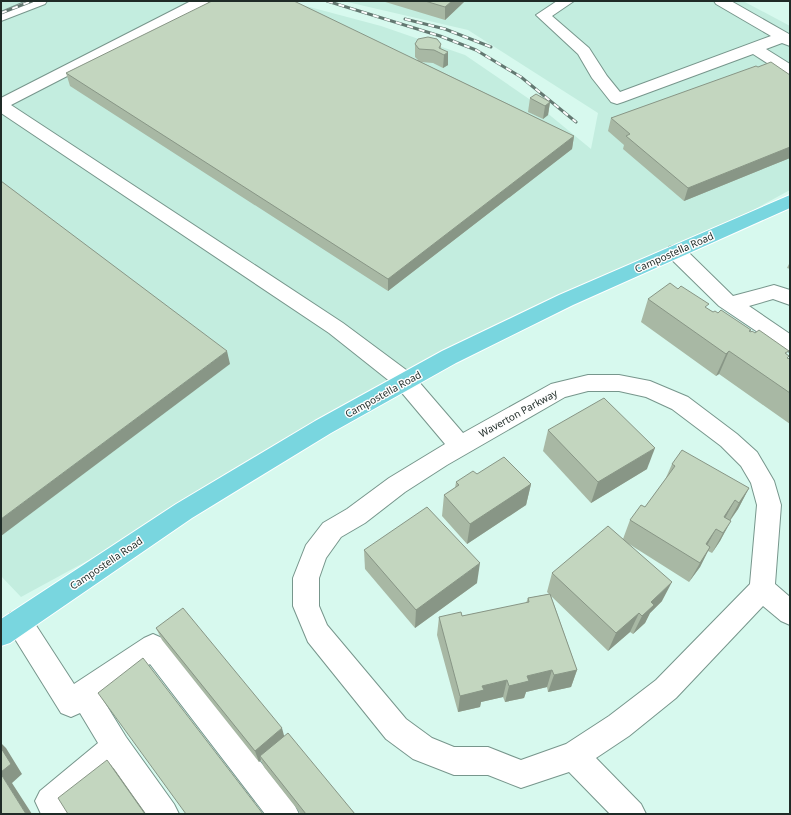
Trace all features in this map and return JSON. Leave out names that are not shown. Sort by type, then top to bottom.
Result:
[{"type":"main road","name":"Campostella Road","points":[[10,628],[184,511],[323,427],[449,357],[566,300],[790,201]]},
{"type":"street","points":[[1,17],[40,1]]},
{"type":"street","points":[[202,1],[1,105],[336,328],[405,382],[460,446]]},
{"type":"street","points":[[567,1],[543,15],[584,50],[600,78],[617,99],[755,48],[787,39]]},
{"type":"street","points":[[721,1],[787,39]]},
{"type":"street","points":[[755,48],[790,71]]},
{"type":"street","points":[[676,252],[731,304],[790,344]]},
{"type":"street","points":[[731,304],[774,292],[790,298]]},
{"type":"street","name":"Waverton Parkway","points":[[588,382],[620,383],[650,390],[680,403],[729,440],[749,459],[762,481],[769,505],[762,589],[666,688],[620,726],[574,756],[522,774],[488,761],[454,761],[423,749],[396,729],[317,633],[306,606],[306,578],[315,553],[332,530],[356,516],[397,484],[460,446],[559,390],[588,382]]},
{"type":"street","points":[[762,589],[790,613]]},
{"type":"street","points":[[10,628],[71,703],[153,647],[284,814]]},
{"type":"street","points":[[84,693],[116,747],[164,814]]},
{"type":"street","points":[[58,814],[50,801],[116,747]]},
{"type":"street","points":[[574,756],[631,814]]},
{"type":"shaded area","points":[[1,1],[287,1],[381,26],[465,55],[535,103],[591,149],[598,113],[468,30],[343,1],[743,1],[790,26],[790,190],[676,252],[554,306],[21,597],[1,576]]},
{"type":"building","points":[[212,1],[294,1],[574,136],[388,279],[66,73]]},
{"type":"building","points":[[425,1],[452,1],[445,7]]},
{"type":"building","points":[[428,37],[437,39],[441,44],[439,48],[448,52],[444,55],[434,50],[419,49],[415,44],[418,39]]},
{"type":"building","points":[[771,62],[790,75],[790,147],[688,188],[626,136],[630,134],[611,118],[756,66],[758,67]]},
{"type":"building","points":[[536,94],[550,102],[545,106],[530,98]]},
{"type":"building","points":[[1,181],[227,351],[1,519]]},
{"type":"building","points":[[670,283],[678,289],[681,286],[709,304],[705,307],[713,312],[715,311],[718,313],[721,310],[751,330],[749,331],[755,333],[759,330],[789,351],[785,353],[789,356],[787,358],[790,359],[790,393],[729,351],[726,354],[648,299]]},
{"type":"building","points":[[604,398],[655,448],[598,482],[548,430]]},
{"type":"building","points":[[682,450],[749,488],[739,503],[735,500],[724,517],[731,521],[723,533],[716,529],[706,544],[710,547],[700,563],[630,520],[641,505],[645,507],[675,466],[672,464]]},
{"type":"building","points":[[504,457],[531,484],[470,524],[444,495],[459,485],[456,482],[473,471],[477,474]]},
{"type":"building","points":[[427,507],[480,563],[416,610],[364,550]]},
{"type":"building","points":[[608,526],[672,582],[651,602],[654,605],[642,616],[639,613],[616,633],[552,573]]},
{"type":"building","points":[[550,594],[577,670],[554,675],[552,670],[527,676],[529,681],[509,686],[507,680],[482,686],[484,690],[460,696],[439,617],[461,612],[462,616],[529,602],[528,598]]},
{"type":"building","points":[[183,608],[282,728],[255,751],[156,628]]},
{"type":"building","points":[[143,658],[263,814],[186,814],[98,693]]},
{"type":"building","points":[[288,733],[355,814],[306,814],[260,756]]},
{"type":"building","points":[[1,748],[11,764],[1,772]]},
{"type":"building","points":[[107,760],[145,814],[68,814],[58,798]]},
{"type":"building","points":[[1,774],[26,814],[1,814]]},
{"type":"railway","points":[[1,13],[32,1]]},
{"type":"railway","points":[[327,1],[440,36],[476,50],[521,77],[576,122]]},
{"type":"railway","points":[[405,19],[445,29],[491,47]]}]
